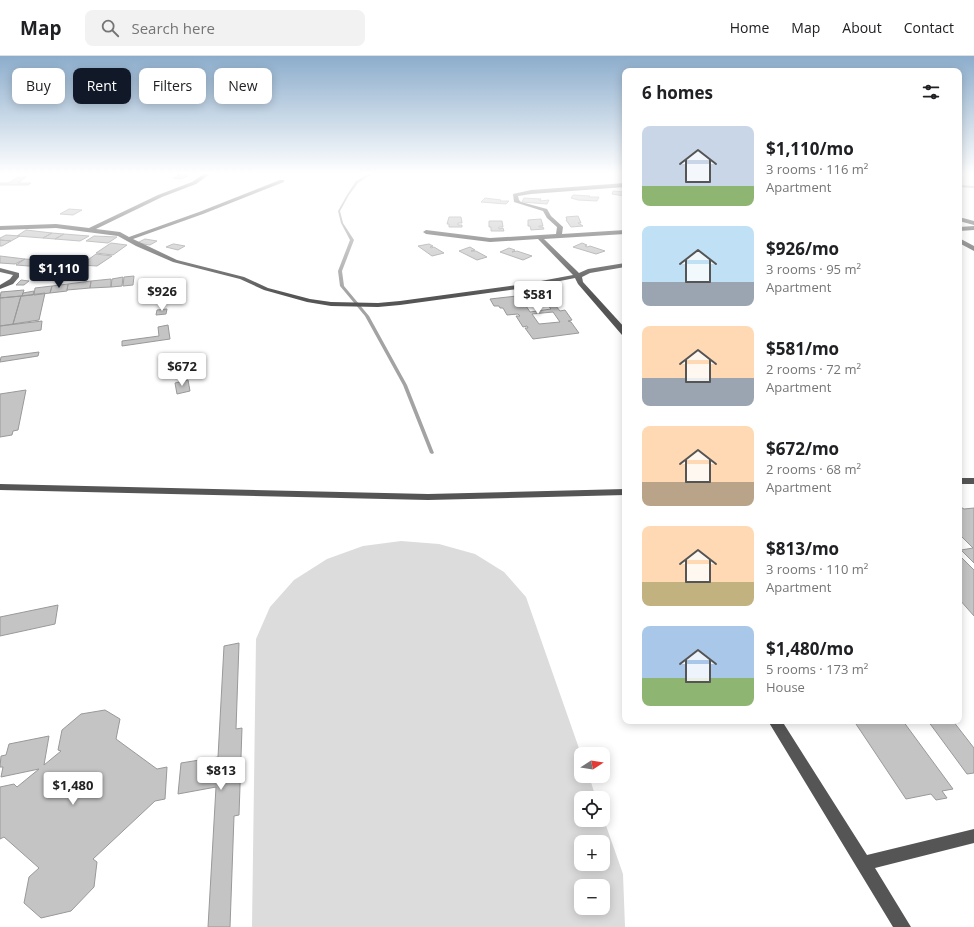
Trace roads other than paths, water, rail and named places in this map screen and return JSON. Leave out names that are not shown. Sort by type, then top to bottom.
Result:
[{"type":"street","points":[[91,229],[123,214]]},
{"type":"street","points":[[128,239],[200,214]]},
{"type":"street","points":[[549,214],[550,218],[559,225],[561,229],[557,237]]},
{"type":"street","points":[[962,220],[974,223]]},
{"type":"street","points":[[0,228],[56,226],[91,229],[120,234],[138,245],[175,261],[242,278],[266,288],[309,301],[331,304],[378,305],[407,302],[525,286],[578,276],[588,270],[622,265]]},
{"type":"street","points":[[962,229],[974,228]]},
{"type":"street","points":[[426,232],[490,240],[622,232]]},
{"type":"street","points":[[540,238],[578,276],[580,283],[622,330]]},
{"type":"street","points":[[962,242],[974,248]]},
{"type":"street","points":[[0,270],[17,274],[16,279],[0,287]]},
{"type":"street","points":[[962,481],[974,481]]},
{"type":"street","points":[[0,487],[428,497],[622,492]]},
{"type":"street","points":[[777,724],[904,927]]},
{"type":"street","points":[[864,863],[974,836]]},
{"type":"waterway","points":[[340,214],[342,223],[352,240],[340,271],[342,286],[367,316],[405,385],[432,453]]}]
